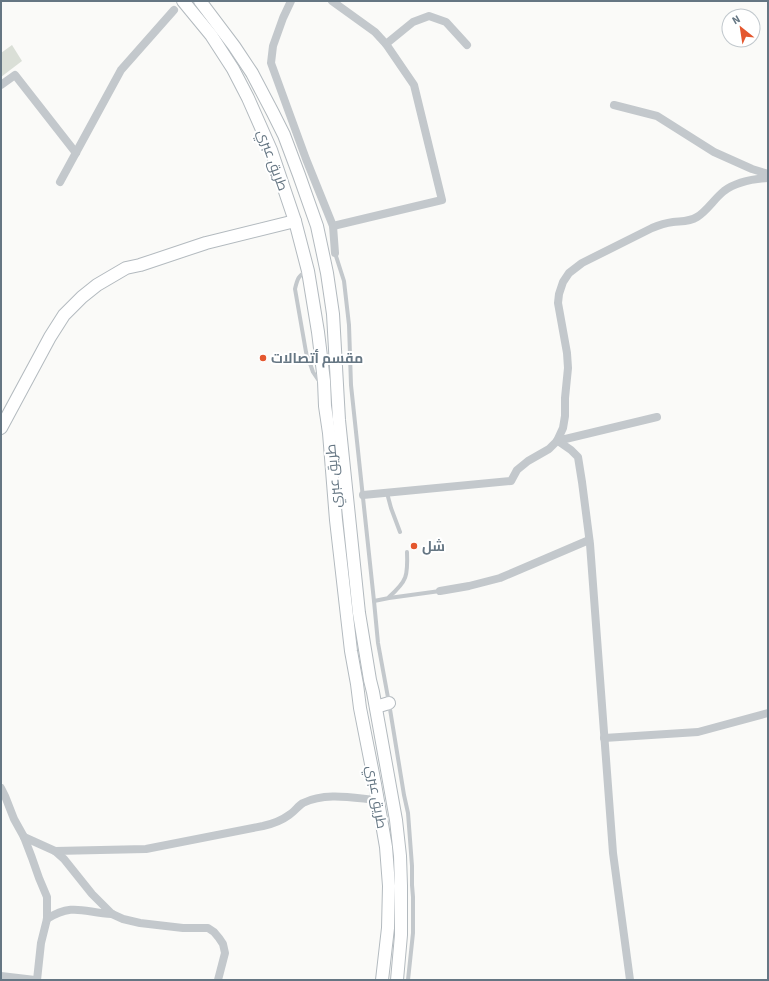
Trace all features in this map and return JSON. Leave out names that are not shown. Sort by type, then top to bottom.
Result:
[{"type":"main road","name":"طريق عبري","points":[[182,1],[211,35],[233,69],[253,109],[271,150],[295,221],[308,271],[318,332],[337,528],[351,651],[386,847],[389,886],[388,928],[382,980]]},
{"type":"main road","name":"طريق عبري","points":[[200,1],[234,46],[252,73],[284,135],[317,226],[327,273],[333,314],[339,420],[359,613],[396,820],[400,856],[401,935],[397,980]]},
{"type":"main road","points":[[253,109],[281,158],[288,162],[293,160]]},
{"type":"main road","points":[[1,428],[64,314],[98,285],[126,268],[140,265],[206,243],[295,221]]},
{"type":"main road","points":[[308,271],[315,271],[321,277],[325,285],[333,314]]},
{"type":"main road","points":[[376,707],[389,703]]},
{"type":"street","points":[[291,1],[273,46],[271,63],[306,159],[334,226],[335,253]]},
{"type":"street","points":[[332,1],[375,32],[386,44],[414,85],[442,200],[334,226]]},
{"type":"street","points":[[60,182],[122,70],[174,10]]},
{"type":"street","points":[[386,44],[413,22],[429,16],[446,22],[467,45]]},
{"type":"street","points":[[1,85],[15,75],[76,153]]},
{"type":"street","points":[[614,105],[657,116],[714,152],[752,169],[768,174]]},
{"type":"street","points":[[363,495],[511,481],[517,470],[528,461],[549,449],[558,441],[563,428],[568,368],[558,294],[569,273],[582,263],[652,228],[662,224],[684,222],[698,217],[724,191],[752,179],[768,178]]},
{"type":"street","points":[[558,441],[657,417]]},
{"type":"street","points":[[558,441],[578,456],[582,482],[589,540],[613,854],[630,980]]},
{"type":"street","points":[[440,591],[469,586],[500,578],[589,540]]},
{"type":"street","points":[[604,738],[698,732],[768,713]]},
{"type":"street","points":[[1,788],[14,819],[24,837],[46,897],[47,919],[41,943],[36,980],[1,976]]},
{"type":"street","points":[[55,851],[146,849],[275,823],[289,815],[302,804],[320,797],[377,800]]},
{"type":"street","points":[[24,837],[55,851],[64,859],[92,894],[112,914],[123,919],[140,923],[183,928],[208,928],[214,932],[223,944],[225,953],[218,980]]},
{"type":"street","points":[[47,919],[61,912],[73,909],[112,914]]},
{"type":"lane","points":[[335,253],[344,281],[349,325],[351,385],[378,643],[408,813],[413,896],[413,933],[408,980]]},
{"type":"lane","points":[[387,493],[400,532]]},
{"type":"lane","points":[[389,598],[404,582],[407,570],[407,552]]},
{"type":"lane","points":[[374,601],[440,591]]},
{"type":"shaded area","points":[[12,45],[22,61],[1,77],[1,53]]},
{"type":"place","name":"مقسم أتصالات","points":[[263,358]]},
{"type":"place","name":"شل","points":[[414,546]]}]
